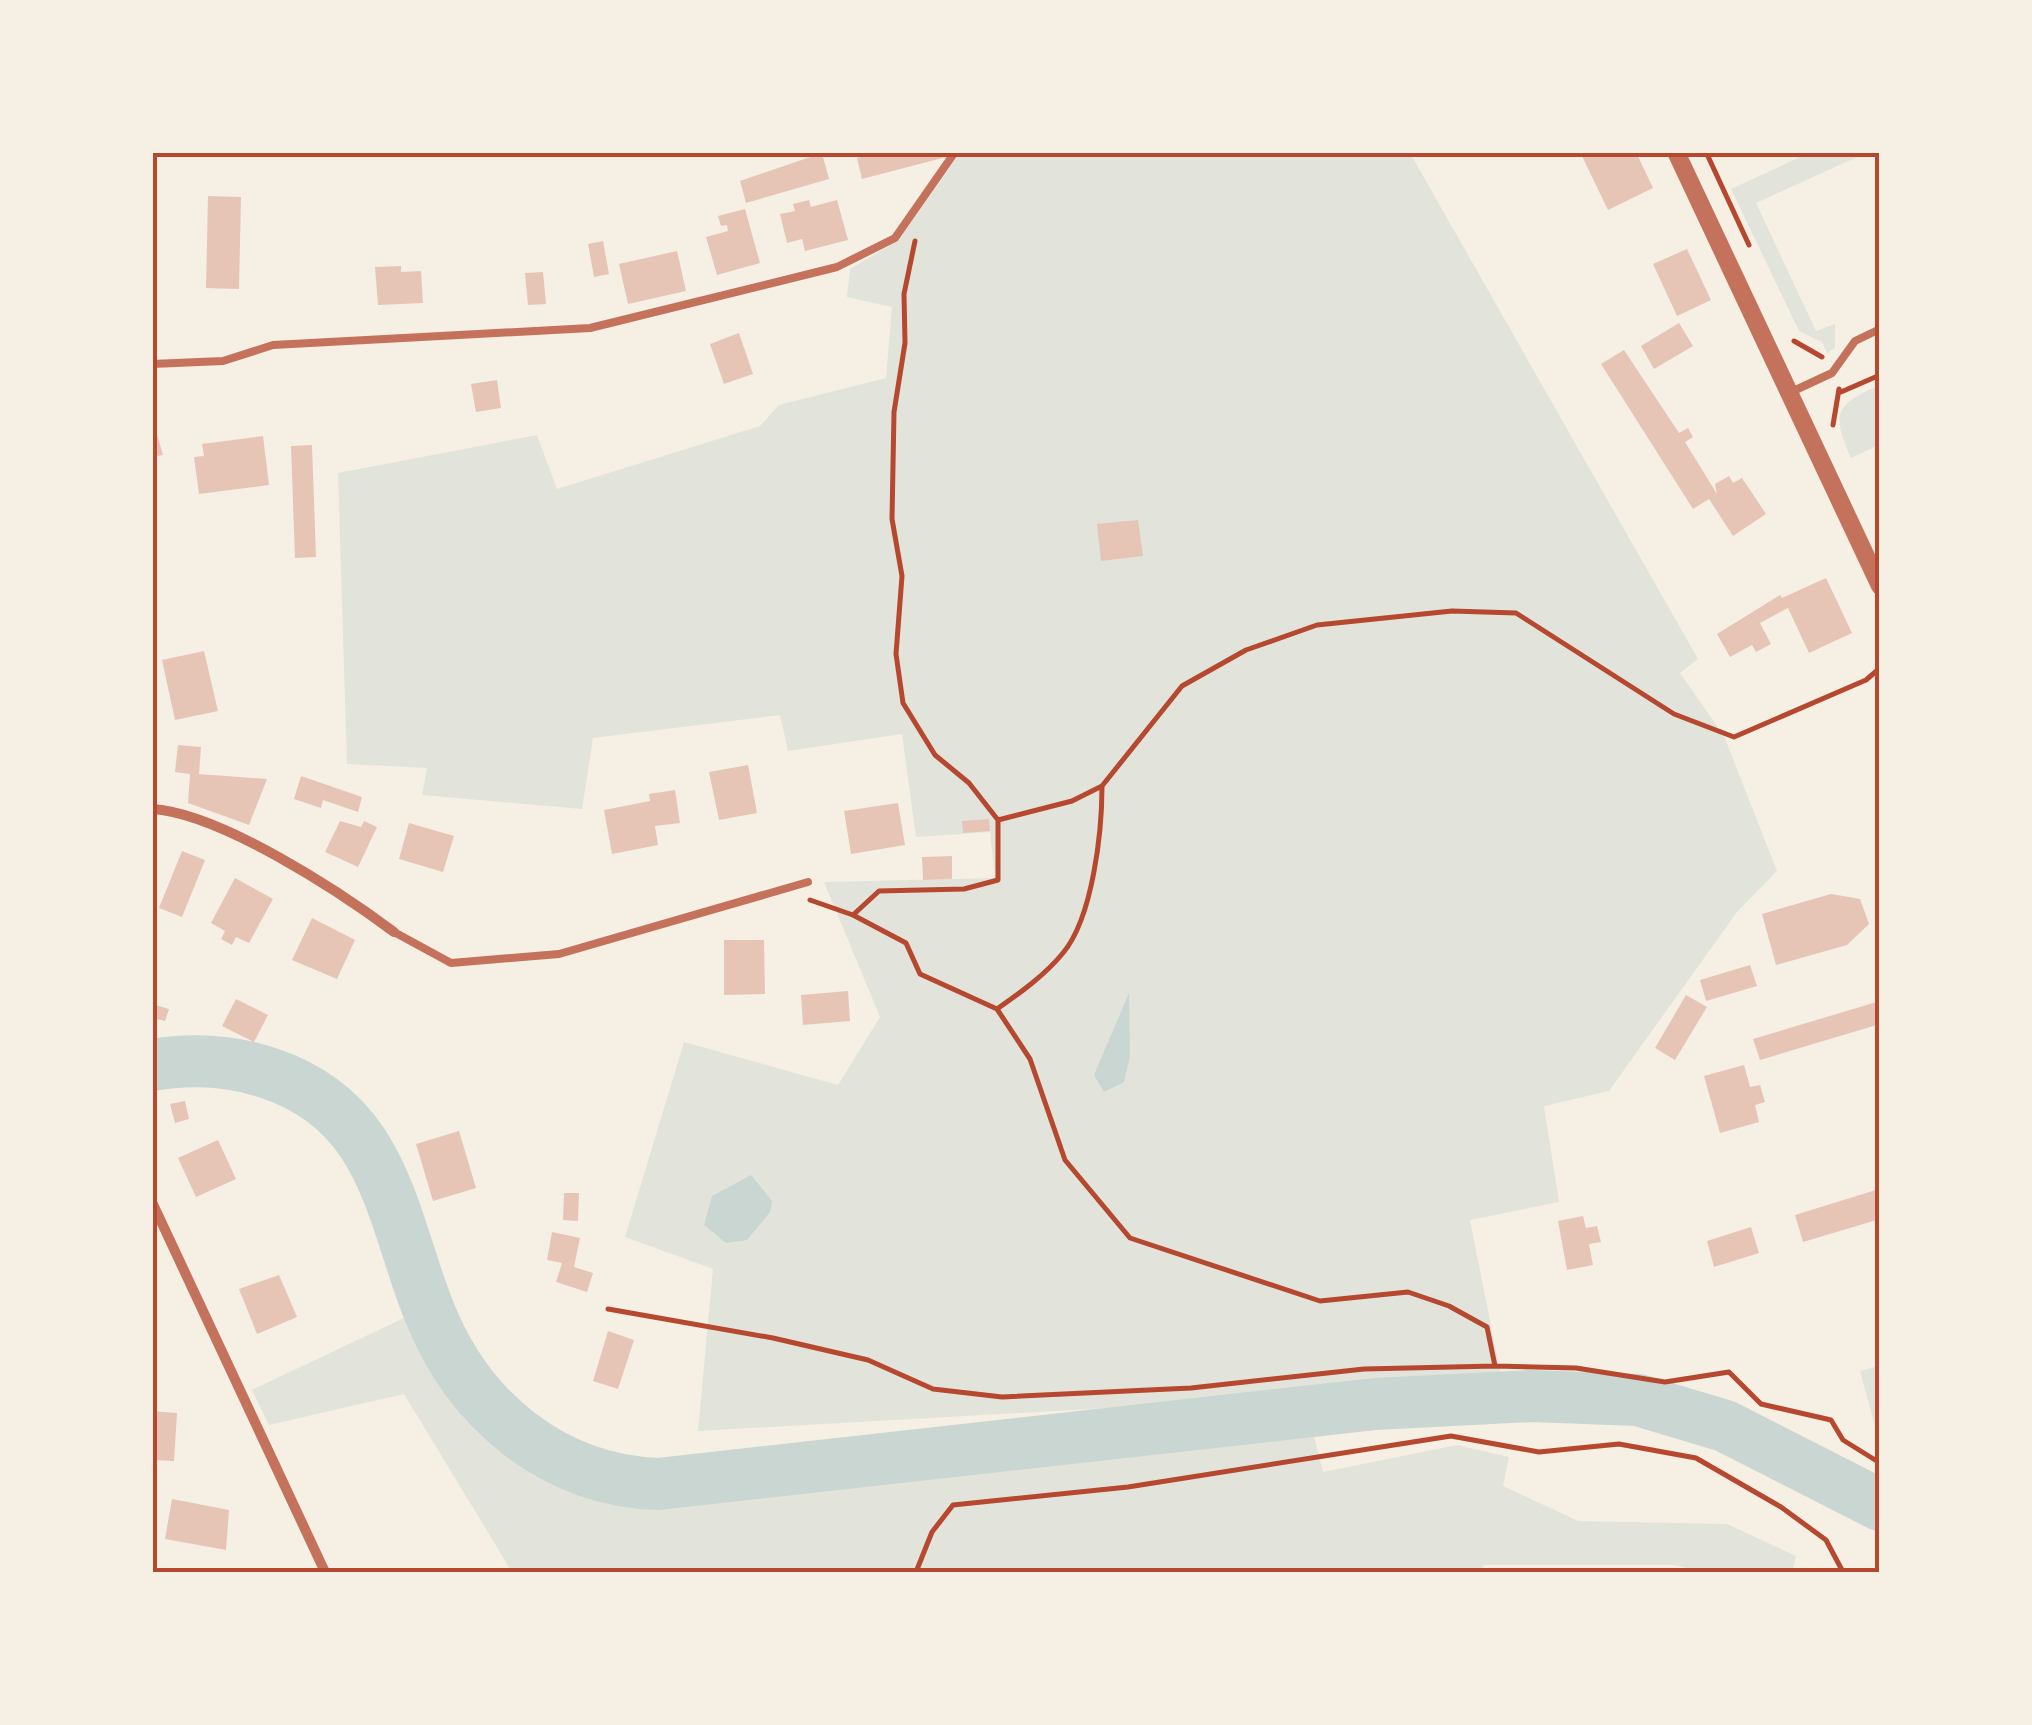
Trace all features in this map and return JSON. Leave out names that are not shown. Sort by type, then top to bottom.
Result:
[{"type":"street","points":[[1676,152],[1880,586]]},
{"type":"street","points":[[152,809],[174,810],[266,852],[394,932]]},
{"type":"street","points":[[152,1202],[324,1572]]},
{"type":"lane","points":[[152,364],[222,361],[272,345],[590,328],[837,267],[895,238],[955,152]]},
{"type":"lane","points":[[1789,394],[1832,373],[1854,341],[1880,330]]},
{"type":"lane","points":[[394,932],[451,962],[559,954],[808,882]]},
{"type":"path","points":[[1706,152],[1755,260]]},
{"type":"path","points":[[853,915],[879,891],[964,889],[998,880],[998,820],[969,783],[936,755],[903,703],[896,654],[902,576],[892,520],[894,412],[905,342],[904,294],[914,252],[916,213]]},
{"type":"path","points":[[1788,331],[1795,343],[1820,354],[1841,392],[1832,422],[1837,436]]},
{"type":"path","points":[[1841,392],[1880,375]]},
{"type":"path","points":[[998,820],[1072,801],[1102,786],[1182,686],[1246,650],[1317,625],[1452,611],[1516,614],[1674,714],[1734,737],[1866,680],[1880,668]]},
{"type":"path","points":[[997,1009],[1027,988],[1066,950],[1092,882],[1102,830],[1102,786]]},
{"type":"path","points":[[784,888],[853,915],[906,943],[920,974],[997,1009],[1030,1059],[1065,1160],[1130,1238],[1320,1301],[1408,1292],[1448,1306],[1487,1327],[1495,1366]]},
{"type":"path","points":[[608,1309],[773,1338],[868,1360],[933,1389],[1002,1397],[1191,1388],[1364,1370],[1576,1368],[1665,1382],[1729,1372],[1761,1404],[1831,1420],[1843,1440],[1880,1463]]},
{"type":"path","points":[[916,1572],[932,1532],[953,1505],[1128,1487],[1451,1436],[1540,1452],[1619,1444],[1696,1458],[1782,1507],[1826,1540],[1843,1572]]},
{"type":"shaded area","points":[[960,153],[1410,153],[1698,659],[1680,673],[1724,736],[1777,871],[1737,912],[1609,1091],[1544,1106],[1559,1202],[1470,1220],[1503,1386],[698,1431],[713,1269],[625,1237],[684,1042],[838,1085],[880,1017],[824,882],[995,878],[990,832],[916,837],[902,734],[788,751],[780,715],[593,738],[582,809],[422,795],[427,768],[347,764],[338,473],[537,435],[557,489],[760,426],[779,405],[886,378],[892,307],[847,297],[850,269],[899,240]]},
{"type":"shaded area","points":[[1809,153],[1866,153],[1756,203],[1816,331],[1835,324],[1835,348],[1827,353],[1822,342],[1799,331],[1731,189]]},
{"type":"shaded area","points":[[1879,385],[1879,445],[1851,458],[1841,430],[1841,412],[1853,399]]},
{"type":"shaded area","points":[[1129,993],[1130,1056],[1124,1082],[1104,1092],[1094,1075]]},
{"type":"shaded area","points":[[751,1175],[772,1201],[770,1212],[747,1240],[726,1243],[704,1225],[712,1196]]},
{"type":"shaded area","points":[[408,1316],[458,1397],[497,1436],[567,1474],[618,1490],[671,1500],[1312,1428],[1323,1472],[1457,1445],[1509,1457],[1503,1486],[1578,1521],[1727,1524],[1796,1556],[1792,1572],[1702,1572],[1675,1565],[1483,1565],[1483,1572],[512,1572],[404,1394],[269,1425],[252,1390]]},
{"type":"shaded area","points":[[1880,1366],[1879,1441],[1860,1371]]},
{"type":"building","points":[[878,152],[949,152],[950,156],[862,179],[857,158]]},
{"type":"building","points":[[1580,152],[1636,152],[1653,188],[1608,210]]},
{"type":"building","points":[[822,153],[829,179],[746,203],[740,181]]},
{"type":"building","points":[[208,196],[241,197],[239,289],[206,288]]},
{"type":"building","points":[[809,200],[811,207],[837,200],[848,240],[805,251],[802,239],[787,243],[780,214],[795,211],[793,204]]},
{"type":"building","points":[[745,209],[760,263],[717,275],[706,237],[728,231],[727,225],[721,226],[718,216]]},
{"type":"building","points":[[603,241],[609,274],[594,277],[588,244]]},
{"type":"building","points":[[1687,249],[1711,300],[1677,316],[1653,264]]},
{"type":"building","points":[[677,251],[686,291],[628,304],[619,264]]},
{"type":"building","points":[[401,266],[401,272],[421,271],[423,303],[378,305],[375,267]]},
{"type":"building","points":[[543,272],[546,304],[528,305],[525,273]]},
{"type":"building","points":[[1679,323],[1693,346],[1654,369],[1641,346]]},
{"type":"building","points":[[739,333],[753,374],[724,384],[710,344]]},
{"type":"building","points":[[1624,350],[1679,433],[1688,428],[1693,437],[1685,442],[1717,494],[1715,484],[1729,476],[1733,483],[1742,478],[1766,514],[1733,536],[1709,499],[1693,509],[1601,364]]},
{"type":"building","points":[[497,380],[501,408],[476,412],[471,384]]},
{"type":"building","points":[[152,417],[163,455],[152,457]]},
{"type":"building","points":[[263,436],[269,485],[199,494],[194,457],[204,456],[202,444]]},
{"type":"building","points":[[312,445],[316,557],[295,558],[291,446]]},
{"type":"building","points":[[1138,520],[1143,556],[1101,561],[1097,524]]},
{"type":"building","points":[[1826,578],[1852,633],[1809,653],[1788,608],[1760,623],[1771,644],[1756,652],[1752,645],[1730,657],[1717,634],[1780,595],[1782,598]]},
{"type":"building","points":[[204,651],[218,711],[175,720],[162,660]]},
{"type":"building","points":[[178,745],[201,747],[199,774],[267,779],[249,825],[188,803],[190,774],[175,772]]},
{"type":"building","points":[[748,765],[757,813],[719,820],[709,772]]},
{"type":"building","points":[[301,776],[362,797],[358,812],[323,800],[321,808],[294,799]]},
{"type":"building","points":[[675,790],[680,823],[655,826],[658,845],[612,854],[604,810],[650,801],[649,794]]},
{"type":"building","points":[[898,803],[905,845],[851,854],[844,811]]},
{"type":"building","points":[[989,819],[990,831],[963,833],[962,821]]},
{"type":"building","points":[[340,821],[361,827],[364,821],[377,827],[358,867],[325,852]]},
{"type":"building","points":[[409,823],[454,836],[443,872],[399,859]]},
{"type":"building","points":[[182,851],[205,860],[182,917],[159,908]]},
{"type":"building","points":[[952,856],[952,879],[923,880],[922,857]]},
{"type":"building","points":[[235,878],[273,899],[249,943],[236,937],[232,945],[221,939],[225,931],[211,923]]},
{"type":"building","points":[[1831,894],[1860,899],[1869,924],[1847,945],[1776,965],[1762,914]]},
{"type":"building","points":[[312,918],[355,940],[337,979],[292,960]]},
{"type":"building","points":[[724,940],[764,940],[765,994],[724,995]]},
{"type":"building","points":[[1750,965],[1757,986],[1706,1001],[1700,980]]},
{"type":"building","points":[[848,991],[850,1021],[803,1025],[801,995]]},
{"type":"building","points":[[1686,995],[1707,1007],[1675,1060],[1655,1048]]},
{"type":"building","points":[[236,999],[268,1015],[254,1042],[222,1026]]},
{"type":"building","points":[[1880,1001],[1880,1024],[1760,1060],[1753,1039]]},
{"type":"building","points":[[152,1004],[169,1009],[165,1021],[152,1018]]},
{"type":"building","points":[[1744,1065],[1750,1087],[1760,1085],[1765,1102],[1755,1105],[1759,1122],[1720,1133],[1704,1076]]},
{"type":"building","points":[[185,1101],[189,1119],[175,1123],[170,1104]]},
{"type":"building","points":[[459,1131],[476,1188],[433,1201],[416,1144]]},
{"type":"building","points":[[218,1140],[236,1179],[196,1197],[178,1158]]},
{"type":"building","points":[[1879,1189],[1880,1219],[1803,1242],[1795,1215]]},
{"type":"building","points":[[564,1193],[579,1193],[578,1221],[563,1220]]},
{"type":"building","points":[[1583,1216],[1586,1228],[1597,1226],[1601,1242],[1589,1244],[1593,1265],[1567,1270],[1558,1221]]},
{"type":"building","points":[[1751,1227],[1759,1253],[1714,1267],[1707,1241]]},
{"type":"building","points":[[552,1232],[580,1238],[574,1267],[593,1273],[587,1292],[556,1282],[562,1263],[547,1260]]},
{"type":"building","points":[[279,1275],[297,1317],[257,1334],[239,1289]]},
{"type":"building","points":[[608,1331],[634,1340],[618,1389],[593,1381]]},
{"type":"building","points":[[152,1411],[177,1413],[174,1461],[152,1460]]},
{"type":"building","points":[[172,1499],[229,1510],[226,1550],[165,1539]]},
{"type":"waterway","points":[[152,1065],[211,1062],[241,1066],[296,1084],[321,1099],[343,1119],[373,1161],[429,1311],[466,1379],[518,1433],[549,1454],[619,1479],[658,1484],[1375,1404],[1532,1396],[1638,1400],[1725,1426],[1880,1505]]}]
